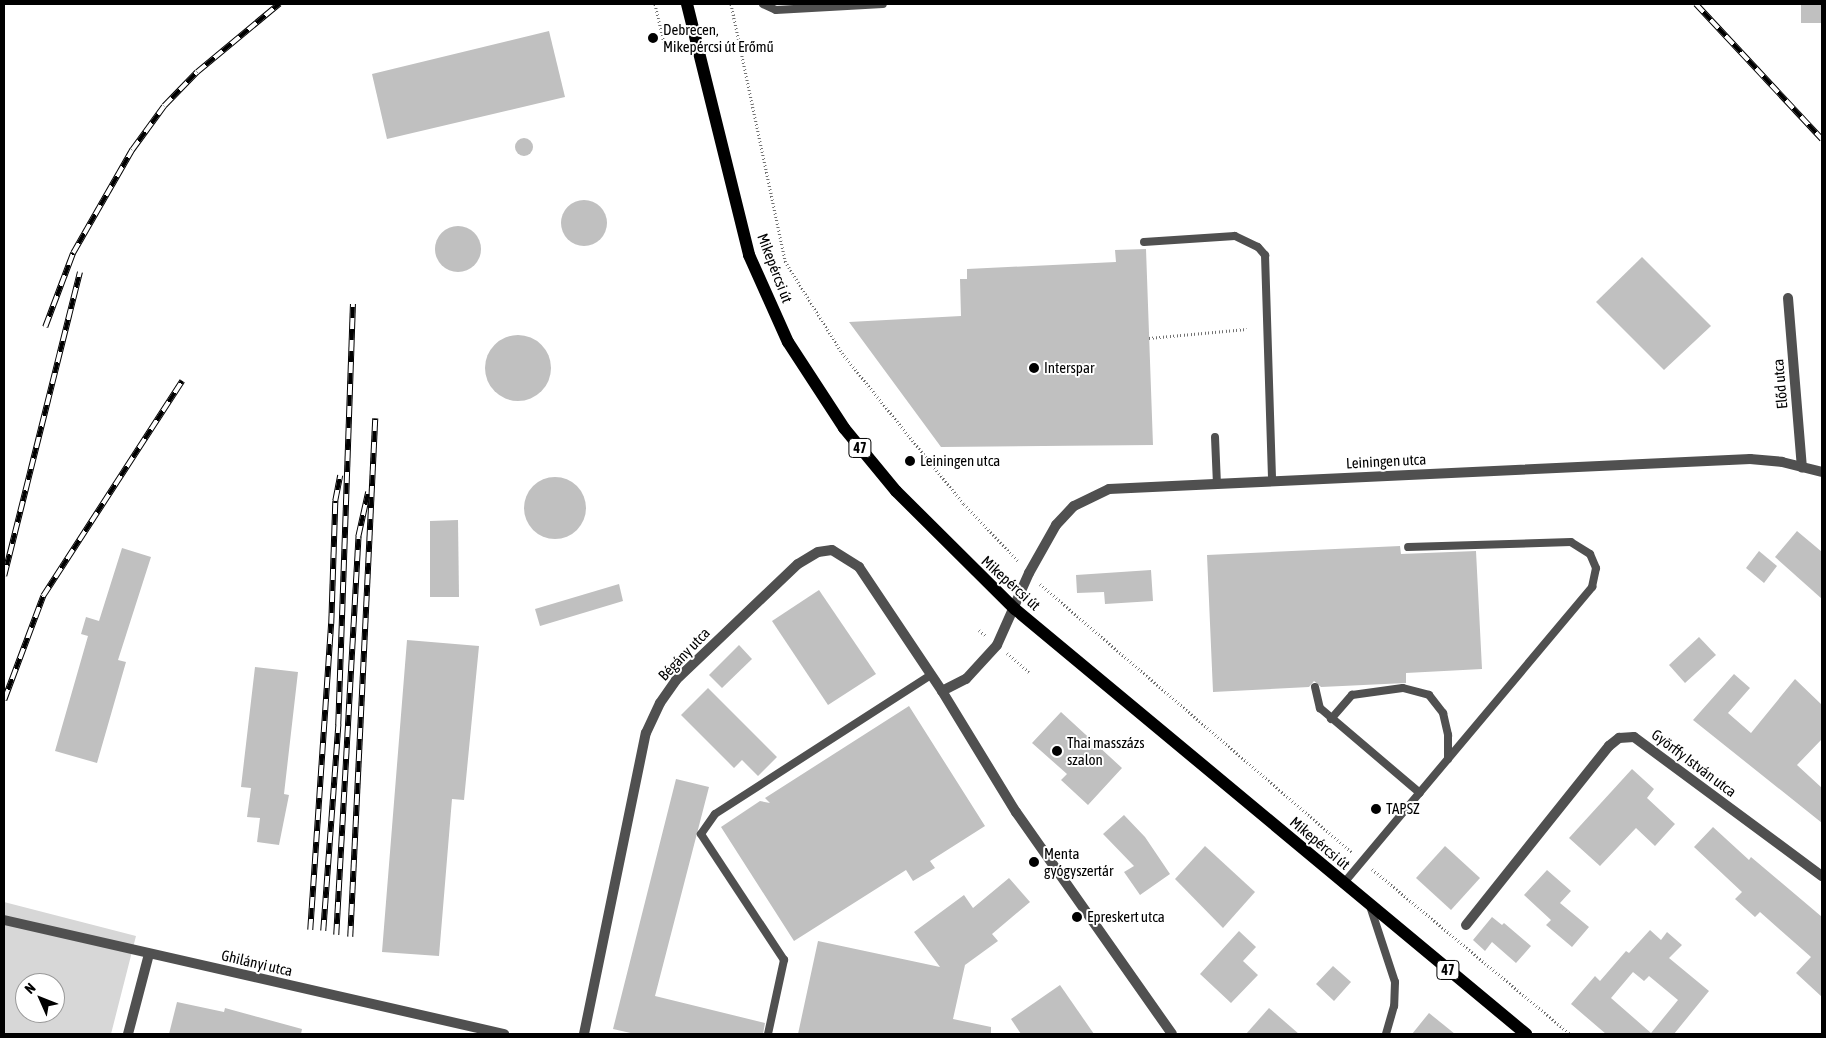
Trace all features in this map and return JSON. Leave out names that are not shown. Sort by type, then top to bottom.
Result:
[{"type":"main road","name":"Mikepércsi út","points":[[687,4],[750,255],[788,342],[844,428],[896,491],[1015,609],[1526,1034]]},
{"type":"street","name":"Előd utca","points":[[1788,298],[1802,467]]},
{"type":"street","name":"Leiningen utca","points":[[1015,609],[1029,573],[1056,525],[1074,506],[1091,496],[1109,489],[1750,460],[1802,467],[1822,472]]},
{"type":"street","name":"Bégány utca","points":[[584,1034],[646,733],[660,703],[676,680],[798,564],[818,552],[832,550],[859,567],[942,691]]},
{"type":"street","points":[[1015,609],[997,645],[966,679],[942,691],[1016,812],[1172,1034]]},
{"type":"street","name":"Györffy István utca","points":[[1466,925],[1609,746],[1619,738],[1634,737],[1822,876]]},
{"type":"street","name":"Ghilányi utca","points":[[4,920],[504,1034]]},
{"type":"street","points":[[128,1034],[149,954]]},
{"type":"lane","points":[[763,4],[776,10],[883,4]]},
{"type":"lane","points":[[1144,242],[1235,236],[1252,243],[1265,256],[1272,482]]},
{"type":"lane","points":[[1215,437],[1216,484]]},
{"type":"lane","points":[[1344,884],[1592,586],[1596,568],[1590,554],[1571,542],[1408,547]]},
{"type":"lane","points":[[768,1034],[784,960],[701,834],[715,814],[931,675]]},
{"type":"lane","points":[[1315,687],[1320,708],[1420,793]]},
{"type":"lane","points":[[1331,719],[1352,695],[1403,688],[1429,695],[1443,712],[1448,735],[1448,759]]},
{"type":"lane","points":[[1370,906],[1395,982],[1394,1006],[1386,1034]]},
{"type":"path","points":[[655,4],[664,43]]},
{"type":"path","points":[[731,4],[785,261],[842,353],[964,504],[1029,573],[1363,861],[1570,1034]]},
{"type":"path","points":[[1149,338],[1247,329]]},
{"type":"shaded area","points":[[4,902],[136,936],[111,1034],[4,1034]]},
{"type":"building","points":[[1801,4],[1822,4],[1822,23],[1801,23]]},
{"type":"building","points":[[549,31],[565,97],[387,139],[372,74]]},
{"type":"building","points":[[520,138],[528,138],[533,143],[531,154],[520,156],[515,151],[515,143]]},
{"type":"building","points":[[584,200],[597,204],[603,210],[607,223],[603,236],[597,242],[584,246],[571,242],[565,236],[561,223],[565,210],[571,204]]},
{"type":"building","points":[[458,226],[471,230],[477,236],[481,249],[477,262],[471,268],[458,272],[445,268],[439,262],[435,249],[439,236],[445,230]]},
{"type":"building","points":[[1146,249],[1153,445],[941,447],[849,322],[961,316],[960,279],[967,279],[967,269],[1116,262],[1115,250]]},
{"type":"building","points":[[1642,257],[1711,326],[1664,370],[1596,302]]},
{"type":"building","points":[[518,335],[531,338],[541,345],[548,355],[551,368],[548,381],[541,391],[531,398],[518,401],[505,398],[495,391],[488,381],[485,368],[488,355],[495,345],[505,338]]},
{"type":"building","points":[[555,477],[567,479],[577,486],[584,496],[586,508],[584,520],[577,530],[567,537],[555,539],[543,537],[533,530],[526,520],[524,508],[526,496],[533,486],[543,479]]},
{"type":"building","points":[[458,520],[459,597],[430,597],[430,521]]},
{"type":"building","points":[[1797,531],[1822,552],[1822,599],[1775,557]]},
{"type":"building","points":[[1400,546],[1401,554],[1476,551],[1482,669],[1406,673],[1406,683],[1321,687],[1314,681],[1309,687],[1213,692],[1207,555]]},
{"type":"building","points":[[122,548],[151,557],[118,660],[126,662],[97,763],[55,751],[88,636],[81,634],[86,617],[99,621]]},
{"type":"building","points":[[1759,551],[1777,566],[1764,583],[1746,568]]},
{"type":"building","points":[[1151,570],[1153,601],[1105,604],[1104,592],[1077,593],[1076,575]]},
{"type":"building","points":[[619,584],[623,601],[540,626],[535,609]]},
{"type":"building","points":[[819,590],[876,674],[828,705],[772,621]]},
{"type":"building","points":[[1699,637],[1716,655],[1685,683],[1669,665]]},
{"type":"building","points":[[407,640],[479,646],[464,800],[452,799],[439,956],[382,952]]},
{"type":"building","points":[[739,645],[752,659],[722,688],[709,675]]},
{"type":"building","points":[[255,667],[298,672],[284,794],[289,795],[279,845],[257,842],[260,818],[247,817],[251,788],[241,787]]},
{"type":"building","points":[[1734,674],[1750,688],[1728,713],[1751,733],[1795,679],[1822,705],[1822,739],[1797,765],[1822,788],[1822,823],[1693,720]]},
{"type":"building","points":[[708,688],[777,757],[758,776],[742,760],[734,768],[681,715]]},
{"type":"building","points":[[909,706],[985,826],[930,861],[935,868],[913,881],[906,870],[794,941],[721,827],[760,801],[770,803],[765,798]]},
{"type":"building","points":[[1061,712],[1122,768],[1088,805],[1061,780],[1067,774],[1032,743]]},
{"type":"building","points":[[1632,769],[1654,789],[1647,798],[1675,824],[1655,846],[1636,828],[1600,866],[1569,838]]},
{"type":"building","points":[[676,779],[709,787],[655,996],[765,1023],[763,1034],[635,1034],[613,1029]]},
{"type":"building","points":[[1124,815],[1145,837],[1170,874],[1140,895],[1124,872],[1134,866],[1103,834]]},
{"type":"building","points":[[1713,827],[1749,860],[1751,857],[1822,917],[1822,997],[1796,973],[1811,957],[1760,912],[1755,917],[1735,899],[1742,892],[1694,847]]},
{"type":"building","points":[[1205,846],[1255,892],[1223,928],[1175,879]]},
{"type":"building","points":[[1445,846],[1480,878],[1451,910],[1416,878]]},
{"type":"building","points":[[1547,870],[1571,891],[1560,903],[1589,927],[1572,947],[1546,925],[1551,920],[1524,895]]},
{"type":"building","points":[[1009,878],[1030,902],[992,934],[998,941],[965,965],[953,1019],[991,1027],[991,1034],[798,1034],[818,941],[940,967],[914,932],[964,895],[973,908]]},
{"type":"building","points":[[1492,917],[1502,925],[1504,923],[1531,946],[1516,963],[1492,942],[1485,951],[1473,940]]},
{"type":"building","points":[[1650,930],[1661,940],[1667,932],[1682,945],[1669,958],[1709,991],[1674,1034],[1606,1034],[1571,1004],[1595,976],[1600,981],[1626,951],[1629,953]],"holes":[[[1633,972],[1644,981],[1649,976],[1678,1000],[1651,1033],[1611,998]]]},
{"type":"building","points":[[1239,931],[1256,947],[1243,961],[1258,975],[1231,1003],[1200,974]]},
{"type":"building","points":[[1333,966],[1351,982],[1334,1001],[1316,984]]},
{"type":"building","points":[[1060,985],[1094,1034],[1021,1034],[1011,1019]]},
{"type":"building","points":[[177,1002],[224,1012],[225,1008],[302,1029],[301,1034],[169,1034]]},
{"type":"building","points":[[1269,1008],[1299,1034],[1246,1034]]},
{"type":"building","points":[[1429,1013],[1455,1034],[1412,1034]]},
{"type":"railway","points":[[45,327],[73,253],[132,150],[164,106],[197,72],[279,4]]},
{"type":"railway","points":[[1696,4],[1822,139]]},
{"type":"railway","points":[[4,576],[80,272]]},
{"type":"railway","points":[[323,931],[338,725],[353,304]]},
{"type":"railway","points":[[4,700],[43,596],[182,381]]},
{"type":"railway","points":[[350,937],[375,419]]},
{"type":"railway","points":[[310,930],[331,624],[335,501],[340,475]]},
{"type":"railway","points":[[336,935],[358,537],[368,492]]},
{"type":"place","name":"Debrecen, Mikepércsi út Erőmű","points":[[653,38]]},
{"type":"place","name":"Interspar","points":[[1034,368]]},
{"type":"place","name":"Leiningen utca","points":[[910,461]]},
{"type":"place","name":"Thai masszázs szalon","points":[[1057,751]]},
{"type":"place","name":"TAPSZ","points":[[1376,809]]},
{"type":"place","name":"Menta gyógyszertár","points":[[1034,862]]},
{"type":"place","name":"Epreskert utca","points":[[1077,917]]}]
